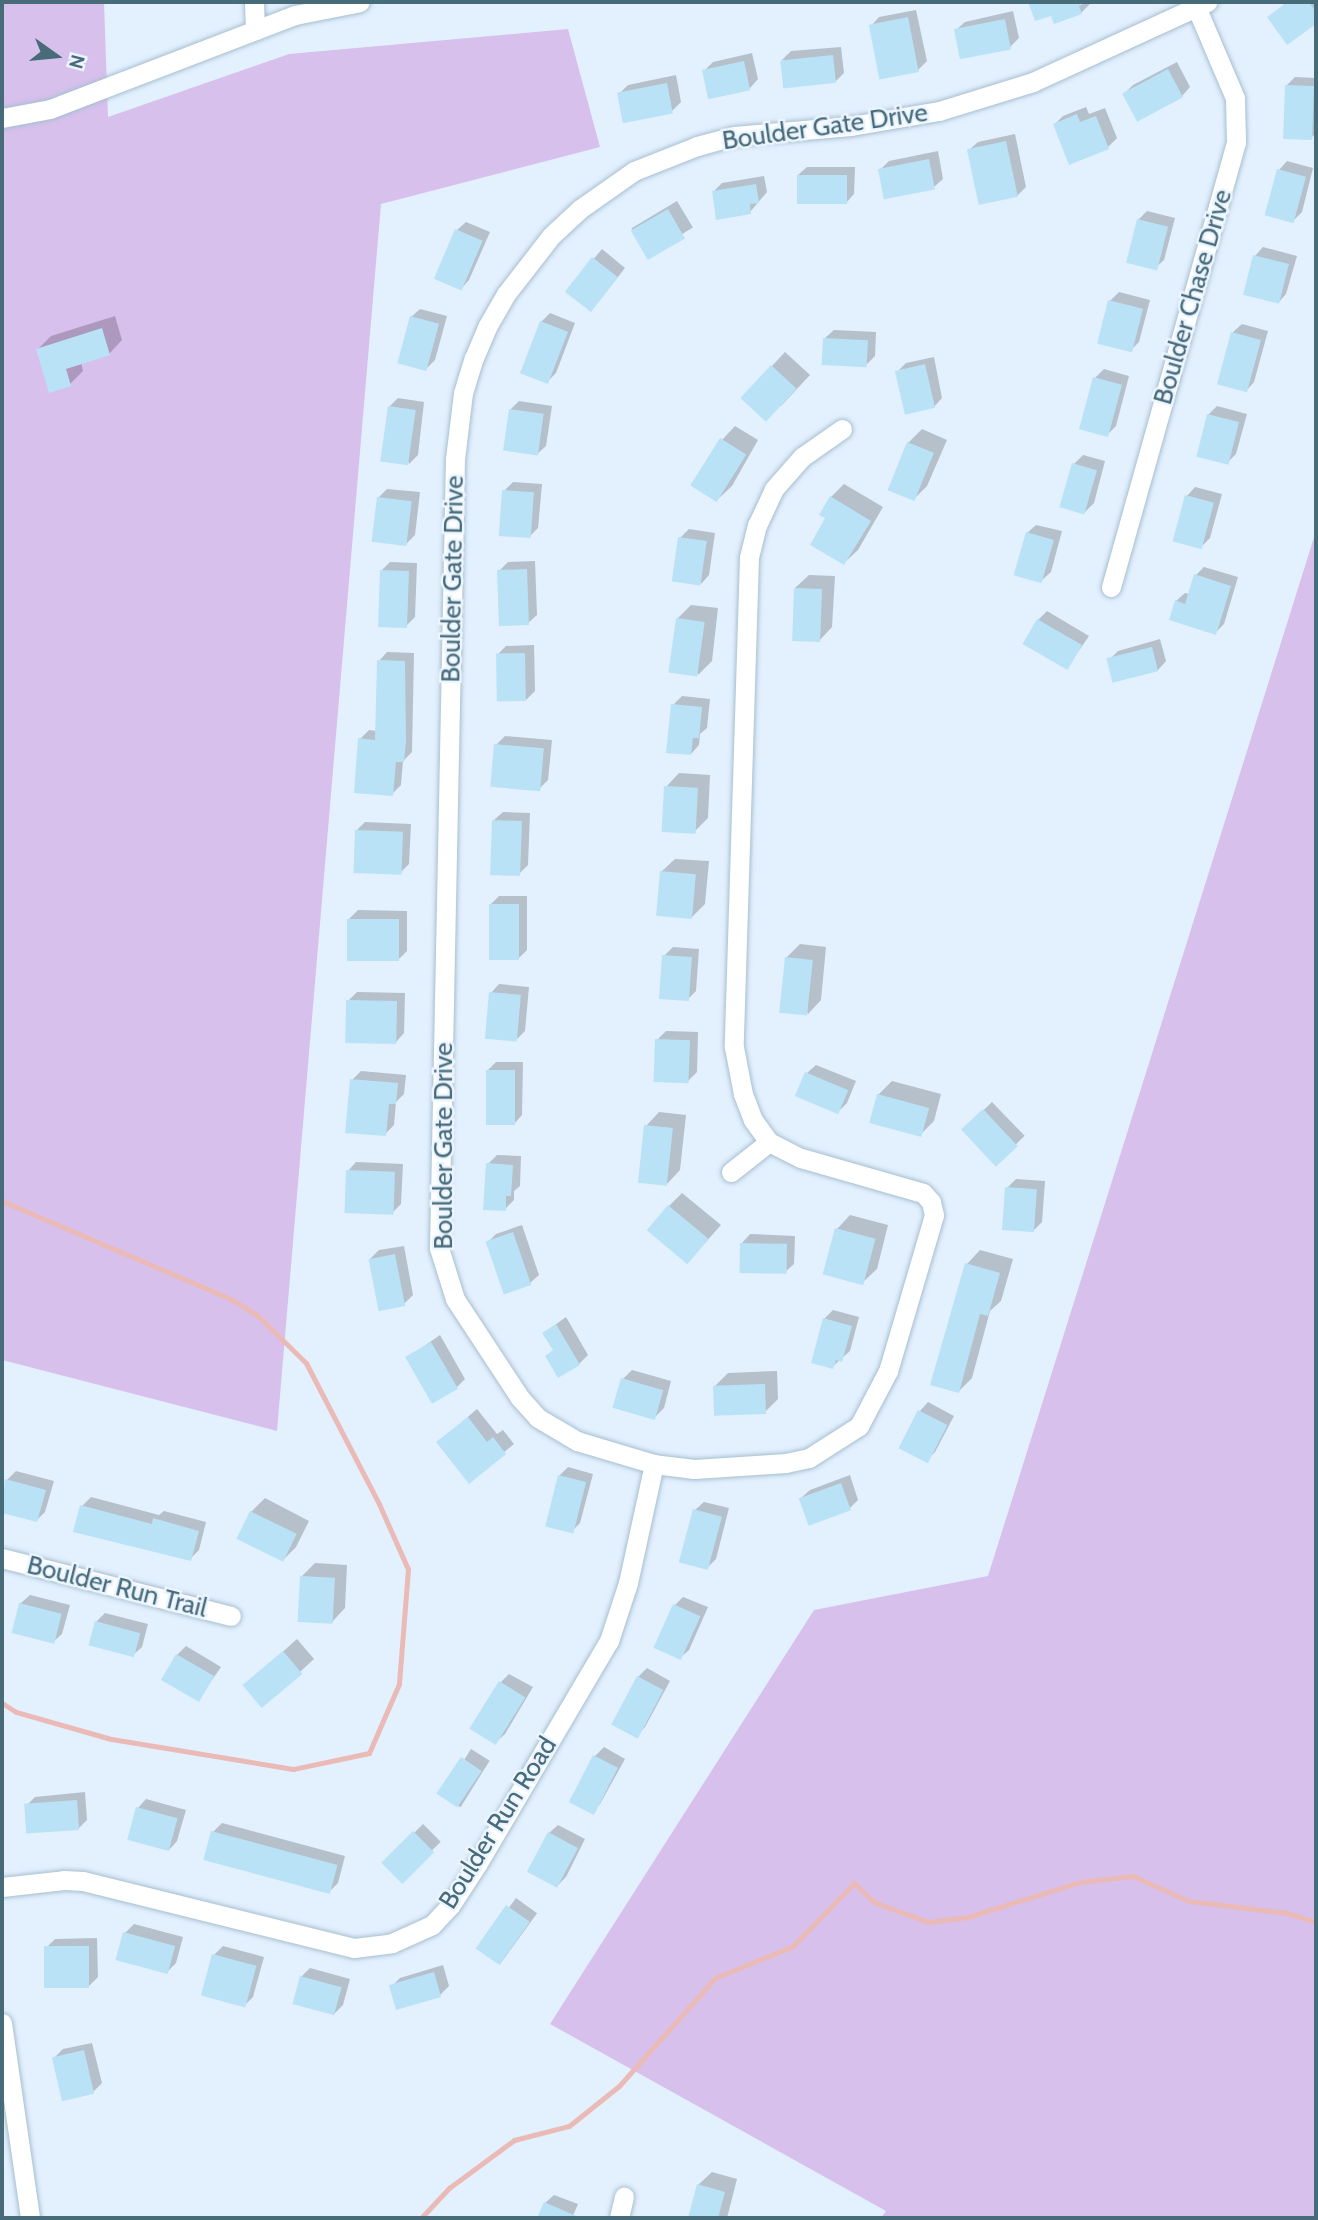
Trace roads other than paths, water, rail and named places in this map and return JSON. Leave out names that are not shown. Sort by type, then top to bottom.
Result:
[{"type":"street","points":[[254,2],[255,30]]},
{"type":"street","points":[[2,118],[50,109],[295,15],[360,2]]},
{"type":"street","name":"Boulder Chase Drive","points":[[1111,587],[1236,142],[1235,98],[1202,5]]},
{"type":"street","name":"Boulder Gate Drive","points":[[769,1142],[801,1158],[937,1198],[888,1371],[859,1426],[808,1458],[786,1463],[694,1469],[654,1464],[577,1441],[538,1418],[520,1398],[456,1299],[439,1248],[455,459],[463,393],[474,358],[487,327],[506,294],[551,236],[580,209],[635,171],[697,146],[734,136],[851,126],[939,111],[1033,82],[1202,5]]},
{"type":"street","points":[[731,1172],[769,1142],[753,1120],[743,1094],[734,1047],[749,558],[757,525],[774,489],[802,457],[842,429]]},
{"type":"street","name":"Boulder Run Road","points":[[2,1886],[64,1880],[83,1881],[354,1948],[391,1943],[432,1925],[450,1906],[478,1863],[609,1641],[628,1583],[654,1464]]},
{"type":"street","name":"Boulder Run Trail","points":[[2,1558],[231,1616]]},
{"type":"street","points":[[2,2023],[30,2218]]},
{"type":"street","points":[[619,2218],[625,2197]]},
{"type":"waterway","points":[[2,1201],[231,1299],[257,1315],[306,1363],[379,1504],[408,1569],[399,1684],[369,1753],[293,1769],[111,1739],[16,1712],[2,1703]]},
{"type":"waterway","points":[[421,2218],[449,2188],[514,2140],[569,2126],[619,2086],[715,1978],[793,1946],[854,1883],[874,1902],[928,1922],[968,1917],[1080,1882],[1133,1876],[1189,1901],[1287,1913],[1316,1922]]}]
